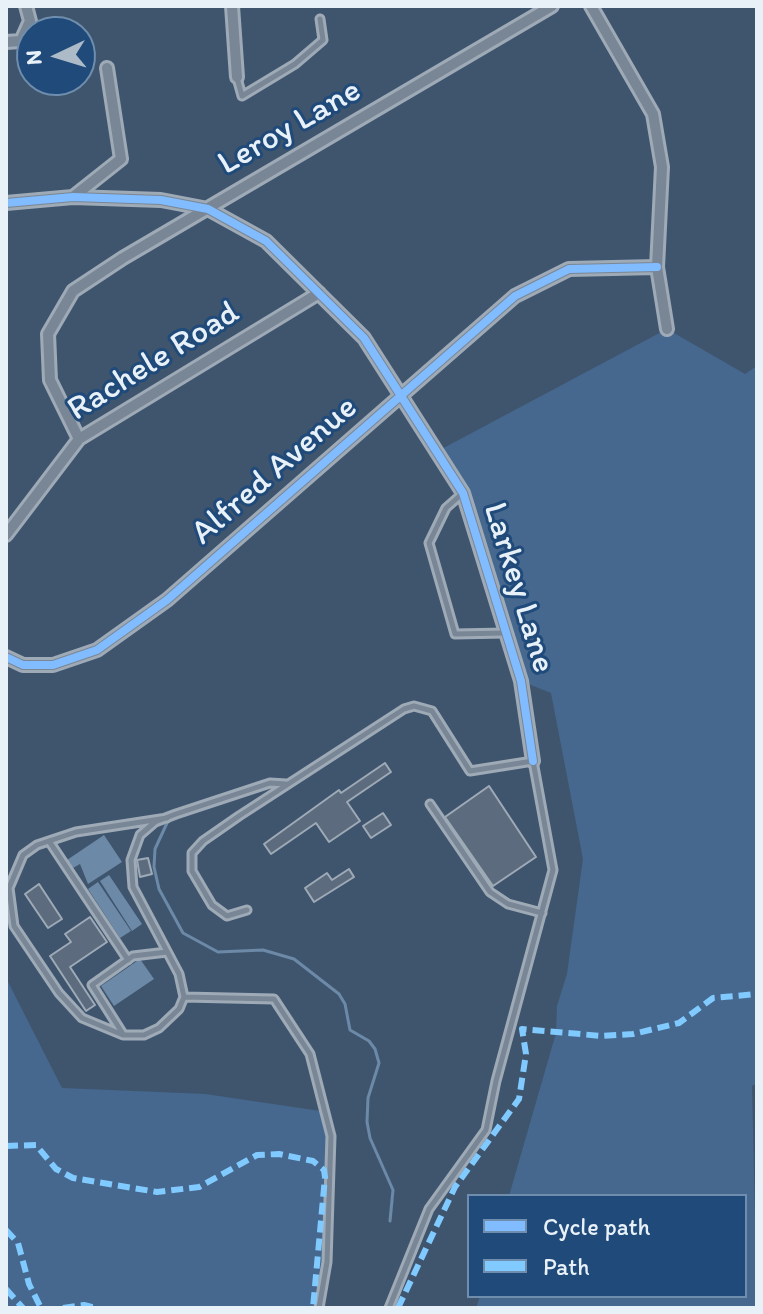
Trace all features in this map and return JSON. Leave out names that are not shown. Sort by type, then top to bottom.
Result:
[{"type":"street","points":[[6,42],[21,41],[30,21],[26,6]]},
{"type":"street","points":[[232,6],[237,77]]},
{"type":"street","name":"Leroy Lane","points":[[79,439],[50,380],[48,334],[73,291],[552,6]]},
{"type":"street","points":[[591,6],[653,114],[662,167],[657,267],[667,329]]},
{"type":"street","points":[[73,197],[121,159],[107,68]]},
{"type":"street","name":"Larkey Lane","points":[[6,203],[73,197],[161,200],[208,209],[266,241],[364,338],[463,493],[521,681],[533,761]]},
{"type":"street","name":"Alfred Avenue","points":[[6,657],[23,665],[53,665],[97,650],[167,600],[515,296],[569,269],[657,267]]},
{"type":"street","name":"Rachele Road","points":[[6,535],[79,439],[319,293]]},
{"type":"lane","points":[[237,77],[242,96],[295,64],[323,40],[320,19]]},
{"type":"lane","points":[[463,493],[446,508],[429,543],[455,634],[506,633]]},
{"type":"lane","points":[[247,910],[227,916],[212,905],[192,871],[192,853],[203,841],[287,784],[414,706],[432,711],[470,771],[533,761],[553,870],[496,1081],[486,1130],[429,1209],[389,1308]]},
{"type":"lane","points":[[167,818],[76,832],[49,841],[23,855],[9,888],[9,907],[14,926],[59,993],[82,1018],[123,1035],[144,1035],[159,1028],[179,1009],[184,997],[179,974],[133,887],[131,860],[140,835],[155,822],[167,818],[270,783],[287,784]]},
{"type":"lane","points":[[430,804],[490,892],[508,904],[542,913]]},
{"type":"lane","points":[[49,841],[128,960]]},
{"type":"lane","points":[[123,1035],[92,985],[128,960],[148,953],[167,952]]},
{"type":"lane","points":[[184,997],[274,999],[310,1054],[331,1136],[327,1262],[319,1308]]},
{"type":"shaded area","points":[[667,329],[745,374],[757,366],[757,1083],[752,1086],[757,1308],[476,1308],[479,1298],[747,1298],[747,1194],[510,1194],[556,1033],[557,1006],[567,974],[583,859],[551,693],[521,681],[463,493],[436,452]]},
{"type":"shaded area","points":[[104,835],[122,862],[88,884],[80,864],[73,868],[67,860]]},
{"type":"shaded area","points":[[109,875],[142,924],[132,931],[100,881]]},
{"type":"shaded area","points":[[98,882],[131,931],[120,938],[88,889]]},
{"type":"shaded area","points":[[140,959],[154,979],[114,1006],[101,986]]},
{"type":"shaded area","points":[[6,978],[62,1088],[205,1094],[327,1112],[331,1136],[327,1262],[319,1308],[6,1308]]},
{"type":"building","points":[[385,763],[391,772],[347,802],[360,821],[329,842],[316,823],[271,854],[264,844],[339,790],[341,793]]},
{"type":"building","points":[[489,786],[536,857],[493,886],[445,817]]},
{"type":"building","points":[[383,813],[391,825],[371,838],[363,826]]},
{"type":"building","points":[[148,858],[152,874],[140,877],[137,860]]},
{"type":"building","points":[[349,869],[354,877],[314,902],[305,888],[327,873],[332,880]]},
{"type":"building","points":[[39,884],[62,919],[48,928],[25,894]]},
{"type":"building","points":[[90,917],[107,942],[70,967],[95,1005],[86,1011],[50,956],[71,942],[65,934]]},
{"type":"waterway","points":[[167,823],[155,849],[154,867],[159,889],[183,933],[218,952],[263,950],[294,959],[339,994],[345,1004],[350,1030],[369,1041],[375,1049],[379,1063],[368,1098],[367,1122],[370,1138],[393,1190],[390,1221]]},
{"type":"marked path","points":[[398,1308],[455,1187],[519,1099],[526,1054],[522,1029],[602,1036],[633,1034],[679,1023],[713,998],[757,994]]},
{"type":"marked path","points":[[6,1146],[36,1145],[56,1169],[73,1178],[157,1192],[199,1187],[257,1155],[279,1154],[313,1161],[324,1170],[325,1177],[313,1308]]},
{"type":"marked path","points":[[6,1230],[18,1243],[29,1284],[41,1308]]},
{"type":"marked path","points":[[6,1289],[23,1308]]},
{"type":"marked path","points":[[63,1308],[84,1305],[96,1308]]},
{"type":"cycle path","points":[[6,203],[73,197],[161,200],[208,209],[266,241],[364,338],[463,493],[521,681],[533,761]]},
{"type":"cycle path","points":[[6,657],[23,665],[53,665],[97,650],[167,600],[515,296],[569,269],[657,267]]}]
